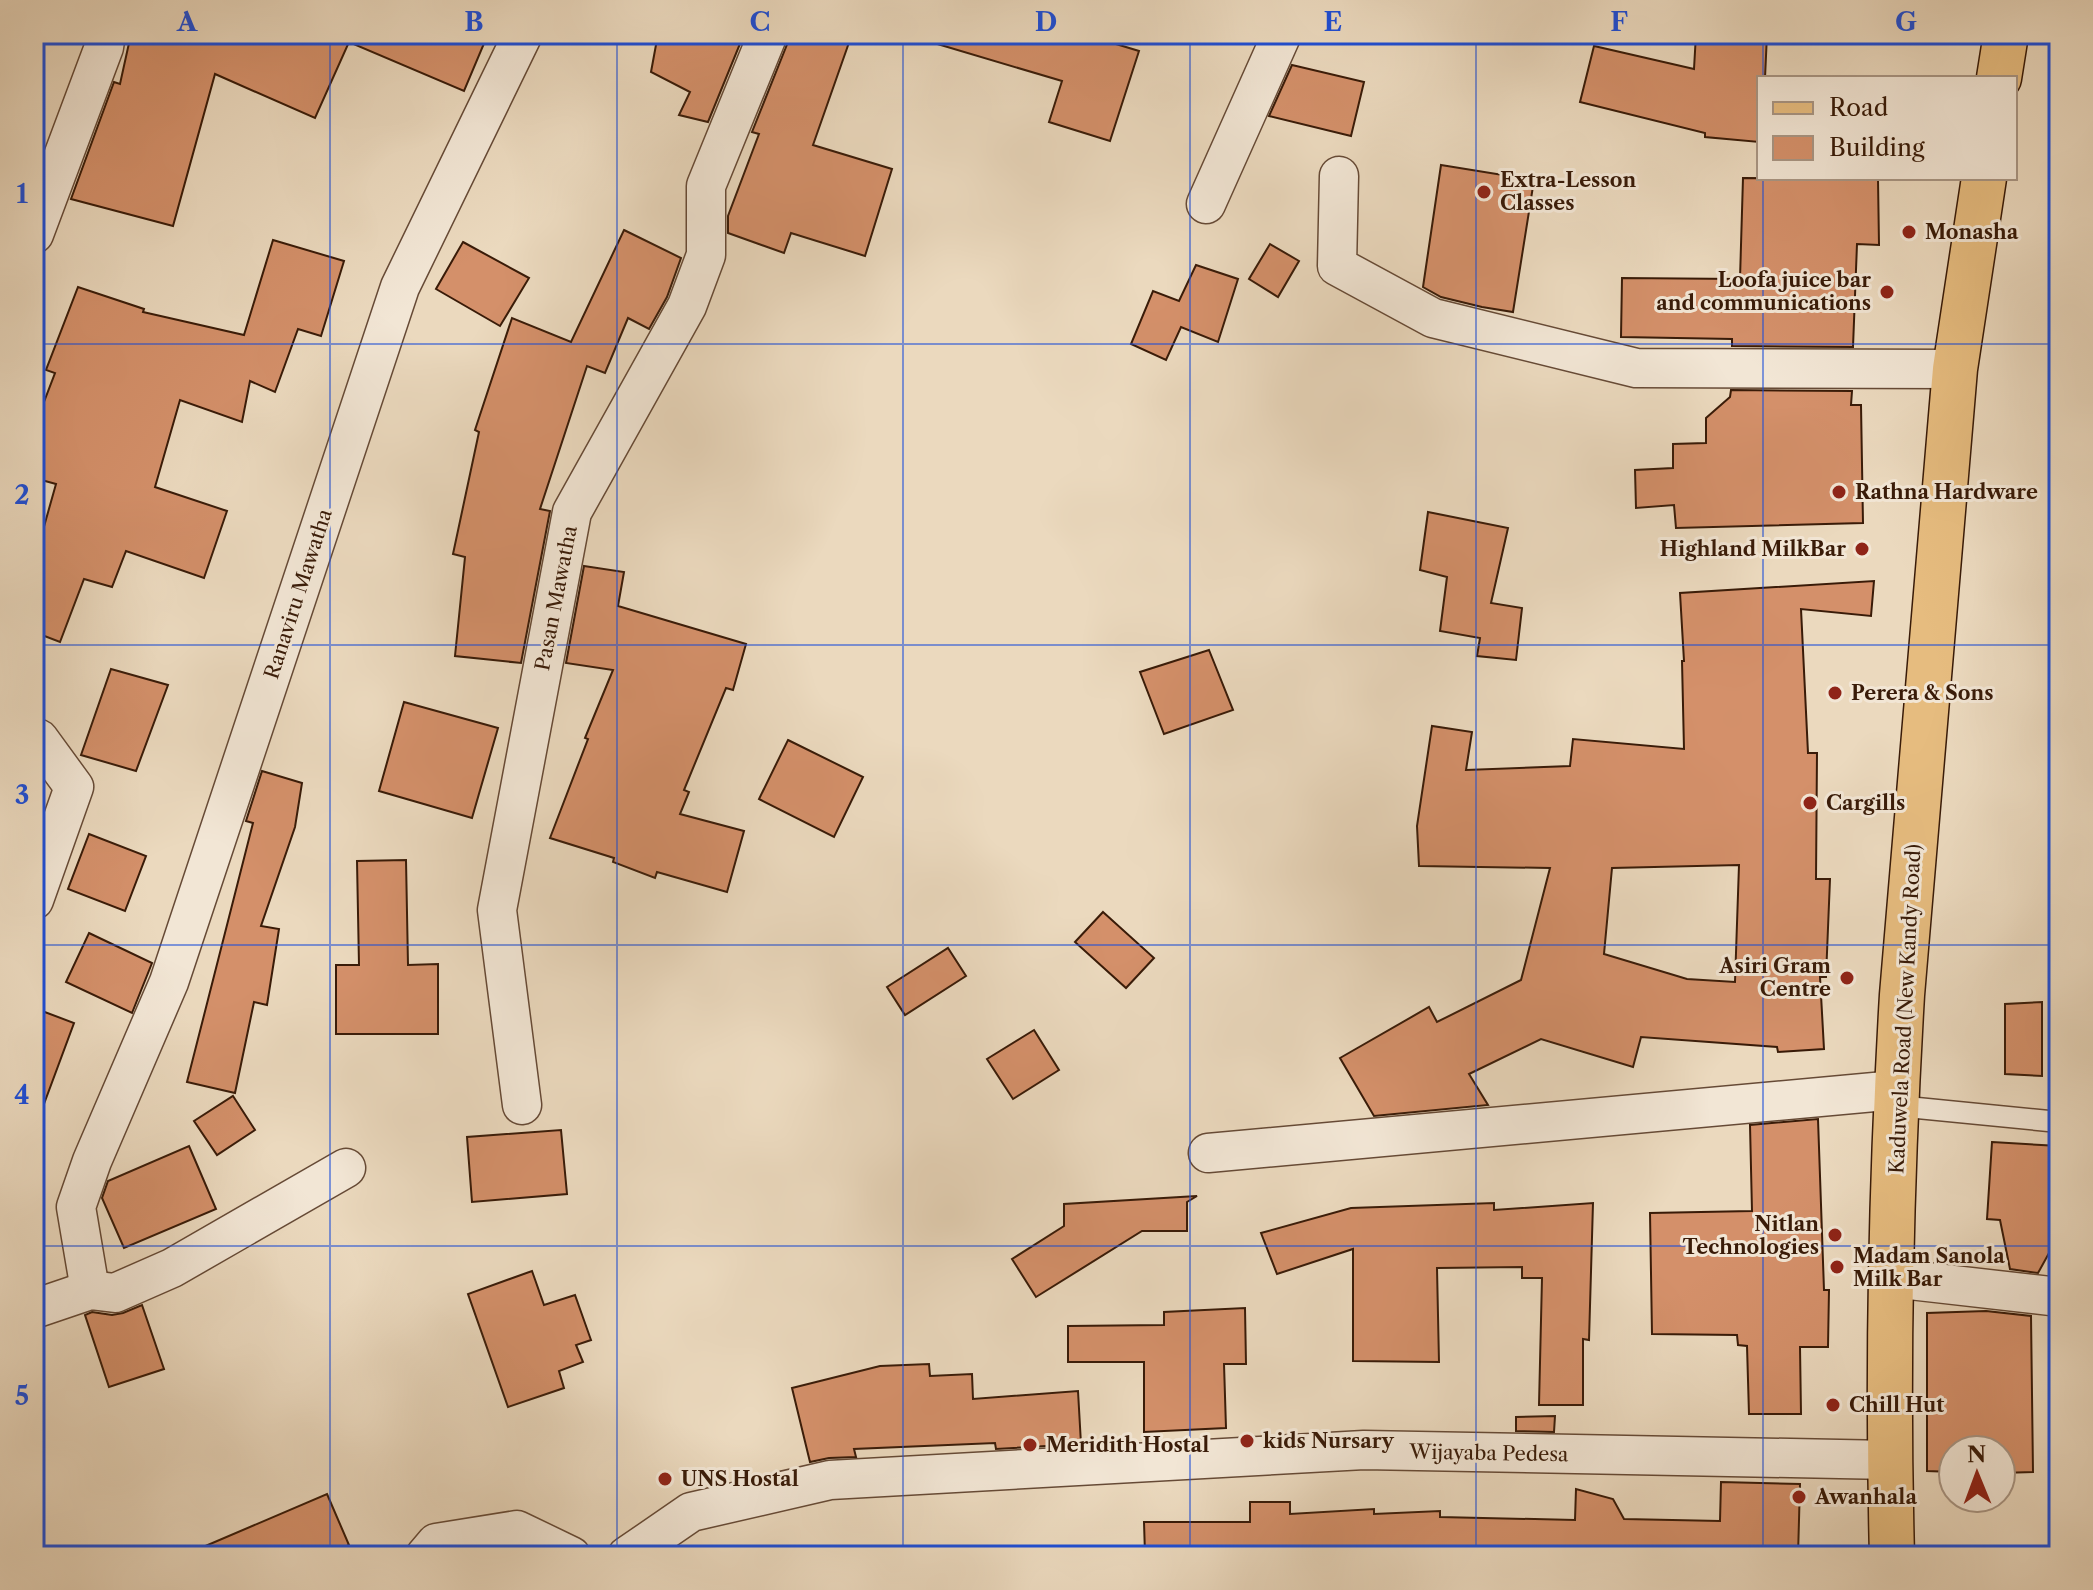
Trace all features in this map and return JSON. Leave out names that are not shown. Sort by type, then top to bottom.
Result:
[{"type":"main road","points":[[1999,76],[2006,34]]},
{"type":"main road","name":"Kaduwela Road (New Kandy Road)","points":[[1892,1556],[1892,1278],[1902,995],[1955,369],[1984,180]]},
{"type":"street","points":[[34,234],[104,47],[106,34]]},
{"type":"street","name":"Ranaviru Mawatha","points":[[90,1290],[76,1207],[92,1161],[169,982],[400,287],[523,34]]},
{"type":"street","name":"Pasan Mawatha","points":[[522,1105],[497,910],[572,512],[687,306],[706,255],[706,186],[768,34]]},
{"type":"street","points":[[1206,204],[1282,34]]},
{"type":"street","points":[[1339,176],[1337,266],[1433,318],[1636,368],[1955,369]]},
{"type":"street","points":[[34,737],[39,739],[74,787],[34,900]]},
{"type":"street","points":[[1208,1153],[1896,1098]]},
{"type":"street","points":[[34,1309],[90,1290],[115,1293],[172,1268],[346,1168]]},
{"type":"street","points":[[1892,1278],[2059,1297]]},
{"type":"street","name":"Wijayaba Pedesa","points":[[627,1556],[691,1512],[830,1480],[1364,1450],[1890,1460]]},
{"type":"street","points":[[425,1556],[436,1543],[517,1530],[571,1556]]},
{"type":"lane","points":[[1896,1098],[2059,1122]]},
{"type":"green space","points":[[2050,417],[2059,417],[2059,627],[2050,627]]},
{"type":"building","points":[[131,34],[488,34],[464,91],[349,42],[315,118],[215,74],[173,226],[71,199],[114,82],[120,84]]},
{"type":"building","points":[[658,34],[744,34],[708,122],[679,115],[690,92],[651,72]]},
{"type":"building","points":[[790,34],[852,34],[813,145],[892,169],[865,256],[791,233],[784,253],[728,233],[728,216],[759,134],[752,132]]},
{"type":"building","points":[[935,34],[1083,34],[1139,51],[1110,141],[1049,122],[1062,81],[934,43]]},
{"type":"building","points":[[1696,34],[1767,34],[1765,76],[1757,76],[1757,142],[1705,137],[1705,133],[1580,102],[1594,46],[1694,69]]},
{"type":"building","points":[[1292,65],[1364,82],[1351,136],[1269,116]]},
{"type":"building","points":[[1441,165],[1534,180],[1513,312],[1441,297],[1423,287]]},
{"type":"building","points":[[1743,178],[1878,180],[1879,245],[1857,244],[1853,347],[1732,346],[1732,339],[1621,337],[1622,278],[1740,279]]},
{"type":"building","points":[[624,230],[681,258],[667,297],[649,329],[628,318],[605,373],[587,366],[540,509],[550,511],[521,663],[455,656],[465,557],[453,554],[479,432],[475,430],[512,318],[571,342]]},
{"type":"building","points":[[273,240],[344,261],[321,336],[298,329],[275,392],[250,381],[242,422],[180,400],[155,487],[227,511],[204,578],[126,551],[112,587],[84,579],[60,642],[34,632],[34,562],[56,484],[34,478],[34,428],[55,373],[46,370],[78,287],[144,309],[143,312],[244,335]]},
{"type":"building","points":[[463,242],[529,278],[500,326],[436,289]]},
{"type":"building","points":[[1270,244],[1299,261],[1278,297],[1249,279]]},
{"type":"building","points":[[1196,265],[1238,279],[1218,342],[1181,327],[1166,360],[1131,344],[1153,291],[1179,301]]},
{"type":"building","points":[[1731,390],[1852,391],[1851,405],[1861,405],[1863,523],[1676,528],[1674,505],[1636,508],[1635,470],[1673,468],[1673,444],[1706,443],[1706,418],[1730,397]]},
{"type":"building","points":[[1428,512],[1508,528],[1491,603],[1522,608],[1516,660],[1477,656],[1480,638],[1440,631],[1447,577],[1420,570]]},
{"type":"building","points":[[584,566],[624,572],[618,606],[746,644],[733,690],[726,688],[684,790],[689,792],[680,814],[744,831],[727,892],[657,872],[655,878],[613,862],[614,858],[550,838],[613,670],[566,663]]},
{"type":"building","points":[[1874,581],[1871,616],[1801,609],[1808,753],[1817,753],[1816,879],[1830,879],[1826,977],[1820,977],[1824,1049],[1778,1052],[1777,1047],[1641,1037],[1633,1067],[1541,1039],[1469,1074],[1488,1105],[1374,1116],[1340,1058],[1429,1007],[1437,1022],[1521,980],[1550,868],[1419,866],[1417,826],[1432,726],[1472,732],[1466,770],[1570,766],[1573,739],[1684,749],[1680,593]],"holes":[[[1739,865],[1735,982],[1687,979],[1604,954],[1612,868]]]},
{"type":"building","points":[[1209,650],[1233,710],[1164,734],[1140,672]]},
{"type":"building","points":[[111,669],[168,685],[136,771],[81,755]]},
{"type":"building","points":[[404,702],[498,728],[472,818],[379,791]]},
{"type":"building","points":[[788,740],[863,777],[834,837],[759,799]]},
{"type":"building","points":[[262,771],[302,783],[295,827],[261,926],[279,929],[267,1005],[254,1002],[235,1093],[187,1082],[253,823],[246,821]]},
{"type":"building","points":[[89,834],[146,856],[125,911],[68,889]]},
{"type":"building","points":[[406,860],[408,965],[438,964],[438,1034],[336,1034],[336,965],[359,965],[357,861]]},
{"type":"building","points":[[1103,912],[1154,958],[1126,988],[1075,942]]},
{"type":"building","points":[[89,933],[152,963],[132,1013],[66,982]]},
{"type":"building","points":[[948,948],[966,976],[905,1015],[887,987]]},
{"type":"building","points":[[2042,1002],[2042,1076],[2005,1074],[2005,1004]]},
{"type":"building","points":[[34,1008],[74,1023],[38,1120],[34,1120]]},
{"type":"building","points":[[1034,1030],[1059,1070],[1013,1099],[987,1059]]},
{"type":"building","points":[[233,1096],[255,1130],[217,1155],[194,1121]]},
{"type":"building","points":[[1818,1119],[1824,1290],[1829,1290],[1828,1347],[1800,1347],[1801,1414],[1749,1414],[1747,1346],[1738,1345],[1737,1335],[1652,1334],[1650,1213],[1752,1211],[1750,1125]]},
{"type":"building","points":[[561,1130],[567,1194],[472,1202],[467,1137]]},
{"type":"building","points":[[1992,1142],[2059,1146],[2059,1235],[2038,1273],[2010,1269],[2000,1220],[1987,1219]]},
{"type":"building","points":[[189,1146],[216,1209],[124,1248],[102,1198],[108,1181]]},
{"type":"building","points":[[1197,1196],[1187,1202],[1187,1231],[1142,1231],[1036,1297],[1012,1259],[1064,1226],[1064,1204]]},
{"type":"building","points":[[1494,1203],[1494,1210],[1593,1203],[1589,1340],[1583,1339],[1583,1405],[1539,1405],[1542,1278],[1522,1278],[1522,1267],[1437,1268],[1439,1362],[1353,1361],[1353,1249],[1277,1274],[1261,1233],[1351,1208]]},
{"type":"building","points":[[532,1271],[544,1305],[575,1295],[591,1340],[576,1345],[583,1362],[559,1371],[564,1388],[508,1407],[468,1294]]},
{"type":"building","points":[[142,1305],[164,1369],[109,1387],[85,1315],[92,1312],[112,1315]]},
{"type":"building","points":[[1245,1308],[1246,1364],[1224,1364],[1226,1428],[1144,1432],[1144,1362],[1068,1362],[1068,1326],[1164,1325],[1164,1312]]},
{"type":"building","points":[[1986,1311],[2031,1316],[2033,1472],[2017,1472],[2017,1434],[1937,1434],[1937,1471],[1927,1471],[1927,1313]]},
{"type":"building","points":[[929,1364],[930,1376],[972,1374],[973,1399],[1078,1391],[1081,1444],[996,1449],[995,1443],[854,1449],[856,1457],[810,1462],[792,1388],[880,1366]]},
{"type":"building","points":[[1555,1416],[1554,1432],[1516,1431],[1516,1417]]},
{"type":"building","points":[[1721,1482],[1800,1484],[1798,1556],[1145,1554],[1144,1522],[1250,1522],[1250,1502],[1290,1502],[1290,1514],[1374,1509],[1374,1514],[1440,1511],[1440,1517],[1575,1520],[1576,1489],[1613,1499],[1624,1519],[1720,1521]]},
{"type":"building","points":[[327,1494],[349,1545],[324,1556],[182,1556]]},
{"type":"place","name":"Extra-Lesson Classes","points":[[1484,192]]},
{"type":"place","name":"Monasha","points":[[1909,232]]},
{"type":"place","name":"Loofa juice bar and communications","points":[[1887,292]]},
{"type":"place","name":"Rathna Hardware","points":[[1839,492]]},
{"type":"place","name":"Highland MilkBar","points":[[1862,549]]},
{"type":"place","name":"Perera & Sons","points":[[1835,693]]},
{"type":"place","name":"Cargills","points":[[1810,803]]},
{"type":"place","name":"Asiri Gram Centre","points":[[1847,978]]},
{"type":"place","name":"Nitlan Technologies","points":[[1835,1235]]},
{"type":"place","name":"Madam Sanola Milk Bar","points":[[1837,1267]]},
{"type":"place","name":"Chill Hut","points":[[1833,1405]]},
{"type":"place","name":"kids Nursary","points":[[1247,1441]]},
{"type":"place","name":"Meridith Hostal","points":[[1030,1445]]},
{"type":"place","name":"UNS Hostal","points":[[665,1479]]},
{"type":"place","name":"Awanhala","points":[[1799,1497]]}]
